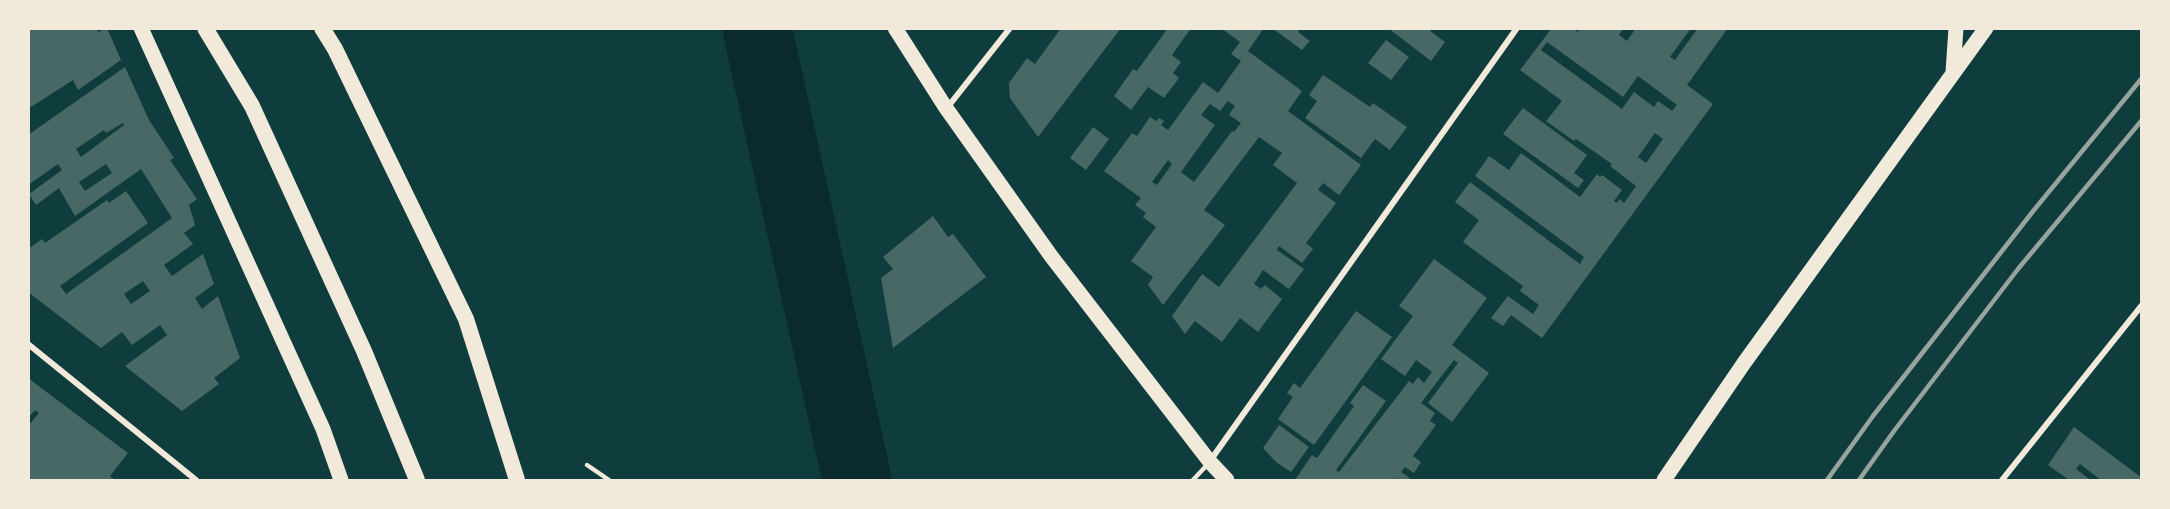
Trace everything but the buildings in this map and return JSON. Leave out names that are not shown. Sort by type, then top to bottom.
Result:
[{"type":"highway","points":[[205,28],[252,106],[364,351],[417,480]]},
{"type":"highway","points":[[322,28],[335,49],[466,319],[517,480]]},
{"type":"highway","points":[[330,28],[335,49]]},
{"type":"main road","points":[[141,28],[323,429],[341,480]]},
{"type":"main road","points":[[895,28],[946,108],[1051,256],[1219,474]]},
{"type":"main road","points":[[1953,72],[1956,28]]},
{"type":"main road","points":[[1664,480],[1986,28]]},
{"type":"main road","points":[[1655,480],[1682,452]]},
{"type":"street","points":[[946,108],[1010,28]]},
{"type":"street","points":[[1219,474],[1517,28]]},
{"type":"street","points":[[2001,480],[2142,305]]},
{"type":"street","points":[[28,344],[196,480]]},
{"type":"lane","points":[[587,465],[609,480]]},
{"type":"lane","points":[[1193,480],[1219,474]]},
{"type":"waterway","points":[[757,28],[857,480]]},
{"type":"railway","points":[[1827,480],[1873,416],[2034,210],[2142,78]]},
{"type":"railway","points":[[1859,480],[2018,269],[2142,120]]}]
